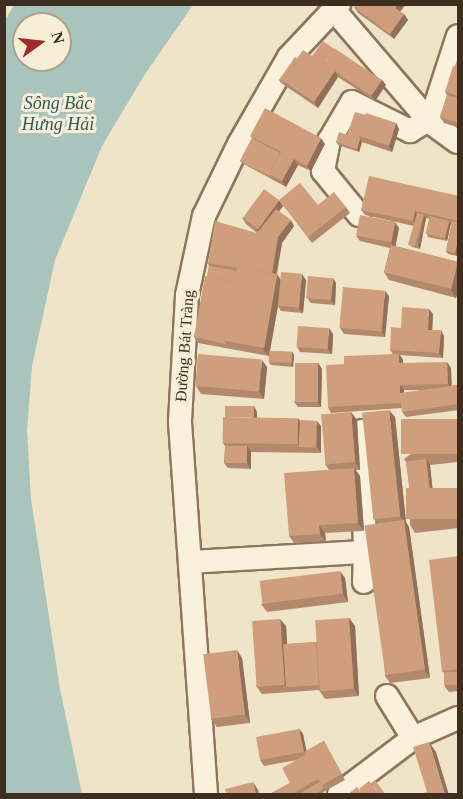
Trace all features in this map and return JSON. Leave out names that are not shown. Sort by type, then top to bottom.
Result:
[{"type":"street","name":"Đường Bát Tràng","points":[[206,795],[180,421],[187,295],[204,216],[238,144],[289,57],[337,8],[429,121],[459,142]]},
{"type":"street","points":[[359,216],[323,171],[329,141],[352,102],[410,131],[429,121],[459,36]]},
{"type":"street","points":[[362,431],[364,582]]},
{"type":"street","points":[[189,562],[365,552]]},
{"type":"street","points":[[387,696],[412,738]]},
{"type":"street","points":[[339,795],[412,738],[459,718]]},
{"type":"water","name":"Sông Bắc Hưng Hải","points":[[14,5],[193,5],[145,74],[102,146],[55,260],[32,366],[27,430],[31,499],[60,689],[82,794],[5,794],[4,22]]},
{"type":"building","points":[[356,4],[398,4],[395,8],[404,14],[390,34],[354,7]]},
{"type":"building","points":[[323,41],[334,49],[323,65],[312,56]]},
{"type":"building","points":[[334,48],[382,80],[371,96],[335,71],[314,102],[282,80],[303,50],[324,64]]},
{"type":"building","points":[[459,55],[459,67],[455,66]]},
{"type":"building","points":[[295,57],[297,58],[282,80],[284,83],[279,80]]},
{"type":"building","points":[[453,66],[459,67],[459,96],[445,92]]},
{"type":"building","points":[[447,95],[459,98],[459,129],[457,129],[458,123],[440,117]]},
{"type":"building","points":[[265,108],[321,138],[307,166],[294,159],[282,181],[269,174],[281,152],[250,136]]},
{"type":"building","points":[[355,112],[366,115],[357,149],[336,142],[339,132],[347,135]]},
{"type":"building","points":[[366,113],[396,123],[389,146],[359,136]]},
{"type":"building","points":[[252,138],[280,153],[269,174],[271,177],[240,161]]},
{"type":"building","points":[[369,176],[459,196],[459,221],[415,211],[413,221],[361,210]]},
{"type":"building","points":[[300,183],[318,205],[334,192],[346,207],[308,237],[279,200]]},
{"type":"building","points":[[264,189],[279,200],[258,229],[243,218]]},
{"type":"building","points":[[276,209],[291,220],[278,237],[272,273],[208,263],[215,221],[257,233]]},
{"type":"building","points":[[417,213],[424,215],[415,247],[408,245]]},
{"type":"building","points":[[360,215],[395,222],[391,242],[356,236]]},
{"type":"building","points":[[430,216],[449,221],[445,239],[425,233]]},
{"type":"building","points":[[452,221],[459,223],[455,253],[446,251]]},
{"type":"building","points":[[391,245],[458,262],[451,289],[384,272]]},
{"type":"building","points":[[209,266],[237,271],[235,282],[207,277]]},
{"type":"building","points":[[237,267],[277,274],[264,348],[224,341]]},
{"type":"building","points":[[281,272],[302,274],[299,308],[278,306]]},
{"type":"building","points":[[205,276],[235,282],[224,341],[226,344],[194,337]]},
{"type":"building","points":[[308,276],[333,278],[331,300],[306,298]]},
{"type":"building","points":[[343,287],[385,291],[381,332],[339,328]]},
{"type":"building","points":[[402,307],[429,309],[428,330],[441,330],[439,353],[390,350],[391,327],[401,328]]},
{"type":"building","points":[[298,326],[329,328],[327,349],[297,347]]},
{"type":"building","points":[[269,351],[292,352],[292,363],[269,362]]},
{"type":"building","points":[[198,354],[262,360],[259,391],[195,386]]},
{"type":"building","points":[[399,354],[399,363],[447,362],[448,384],[400,385],[400,393],[457,385],[459,404],[402,412],[401,403],[328,407],[326,365],[344,364],[344,356]]},
{"type":"building","points":[[295,363],[318,363],[318,402],[295,402]]},
{"type":"building","points":[[225,406],[254,406],[254,417],[225,417]]},
{"type":"building","points":[[389,410],[400,516],[373,519],[362,413]]},
{"type":"building","points":[[351,412],[355,462],[325,464],[321,415]]},
{"type":"building","points":[[223,417],[298,418],[298,444],[223,443]]},
{"type":"building","points":[[401,419],[458,419],[458,454],[401,454]]},
{"type":"building","points":[[300,420],[317,421],[316,448],[299,447]]},
{"type":"building","points":[[225,446],[247,446],[247,463],[225,463]]},
{"type":"building","points":[[426,459],[430,491],[410,493],[406,461]]},
{"type":"building","points":[[354,468],[358,523],[319,525],[320,534],[289,536],[284,473]]},
{"type":"building","points":[[406,488],[458,488],[458,519],[406,519]]},
{"type":"building","points":[[404,520],[425,670],[385,675],[364,526]]},
{"type":"building","points":[[459,556],[459,669],[442,671],[429,560]]},
{"type":"building","points":[[340,571],[343,594],[262,604],[260,581]]},
{"type":"building","points":[[349,618],[354,689],[320,691],[315,620]]},
{"type":"building","points":[[280,619],[285,685],[257,687],[252,621]]},
{"type":"building","points":[[316,642],[319,685],[286,687],[283,644]]},
{"type":"building","points":[[237,650],[245,715],[211,719],[203,654]]},
{"type":"building","points":[[444,672],[458,672],[458,685],[444,685]]},
{"type":"building","points":[[299,729],[304,752],[260,760],[256,737]]},
{"type":"building","points":[[324,741],[342,774],[322,785],[318,779],[295,792],[296,795],[268,795],[290,783],[282,768],[305,755],[304,752]]},
{"type":"building","points":[[429,742],[445,795],[417,795],[427,792],[413,747]]},
{"type":"building","points":[[375,780],[386,795],[380,795],[371,783]]},
{"type":"building","points":[[369,781],[380,795],[363,795],[359,789]]},
{"type":"building","points":[[253,782],[256,795],[227,795],[225,789]]},
{"type":"building","points":[[320,782],[323,788],[316,795],[297,795]]},
{"type":"building","points":[[357,787],[363,795],[347,795]]}]
